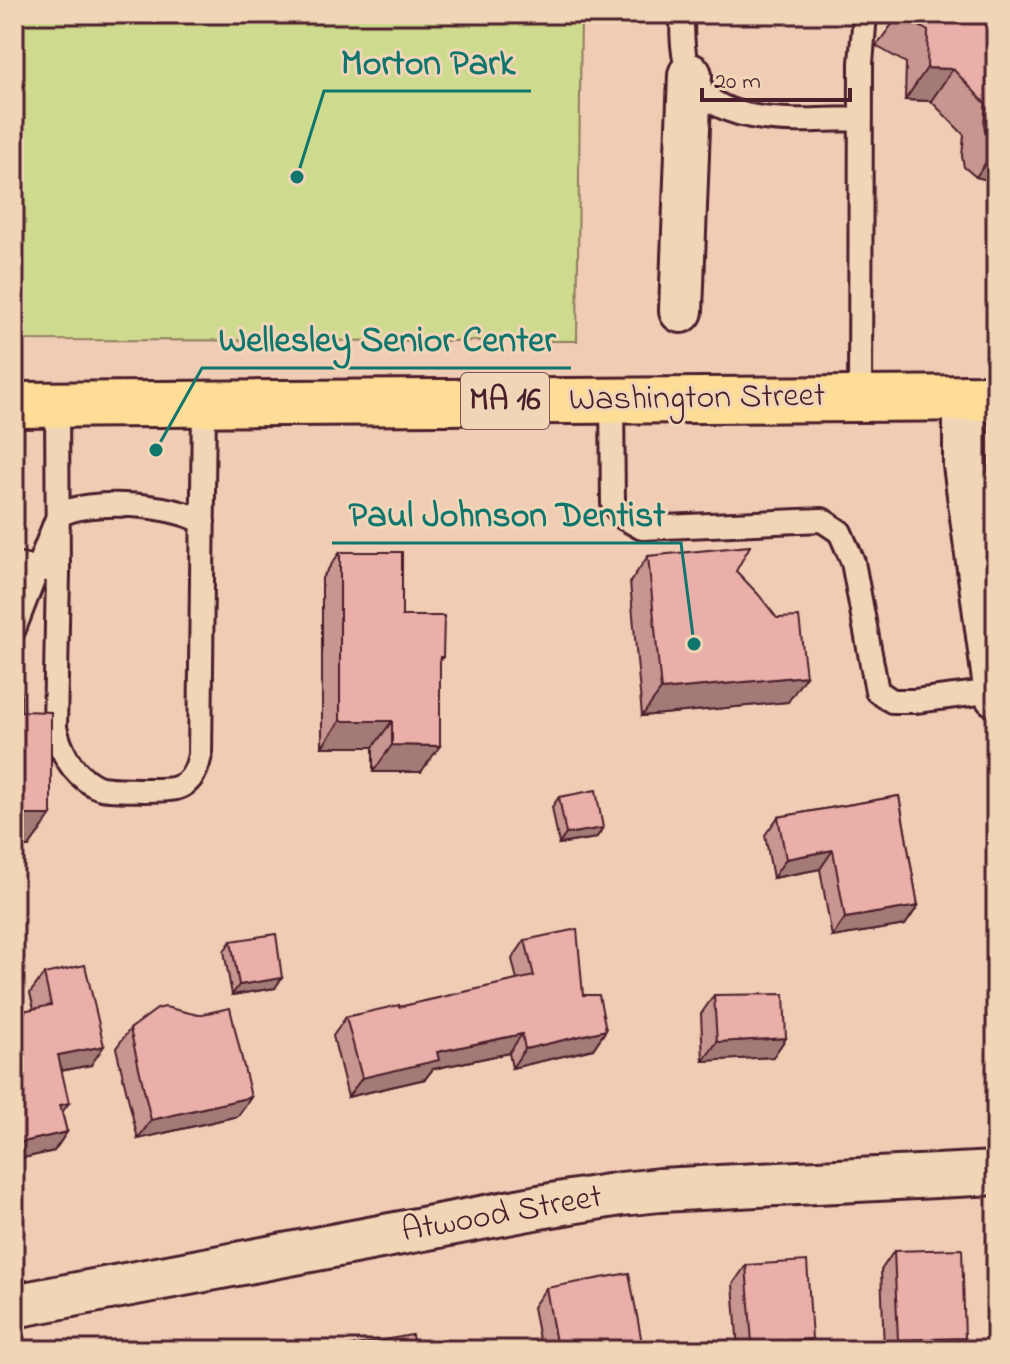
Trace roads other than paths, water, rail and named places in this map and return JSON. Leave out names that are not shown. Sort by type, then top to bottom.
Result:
[{"type":"main road","name":"Washington Street","points":[[14,405],[981,398]]},
{"type":"street","points":[[681,311],[690,75]]},
{"type":"street","points":[[981,398],[964,431],[965,465],[996,693]]},
{"type":"street","name":"Atwood Street","points":[[14,1306],[621,1194],[996,1173]]},
{"type":"lane","points":[[682,14],[685,56],[690,75],[699,90],[713,102],[752,118],[861,119]]},
{"type":"lane","points":[[860,397],[861,63],[865,14]]},
{"type":"lane","points":[[612,400],[613,504],[624,518],[642,528],[822,520],[840,532],[853,562],[877,691],[892,701],[996,693]]},
{"type":"lane","points":[[31,716],[48,727],[74,770],[100,788],[174,789],[190,779],[197,769],[200,755],[204,404]]},
{"type":"lane","points":[[57,405],[58,516],[48,570],[55,728],[59,745]]},
{"type":"lane","points":[[58,516],[84,507],[132,506],[162,508],[203,522]]},
{"type":"lane","points":[[14,564],[48,570]]},
{"type":"lane","points":[[14,629],[48,570]]},
{"type":"place","name":"Morton Park","points":[[297,177]]},
{"type":"place","name":"Wellesley Senior Center","points":[[156,450]]},
{"type":"place","name":"Paul Johnson Dentist","points":[[694,644]]}]
